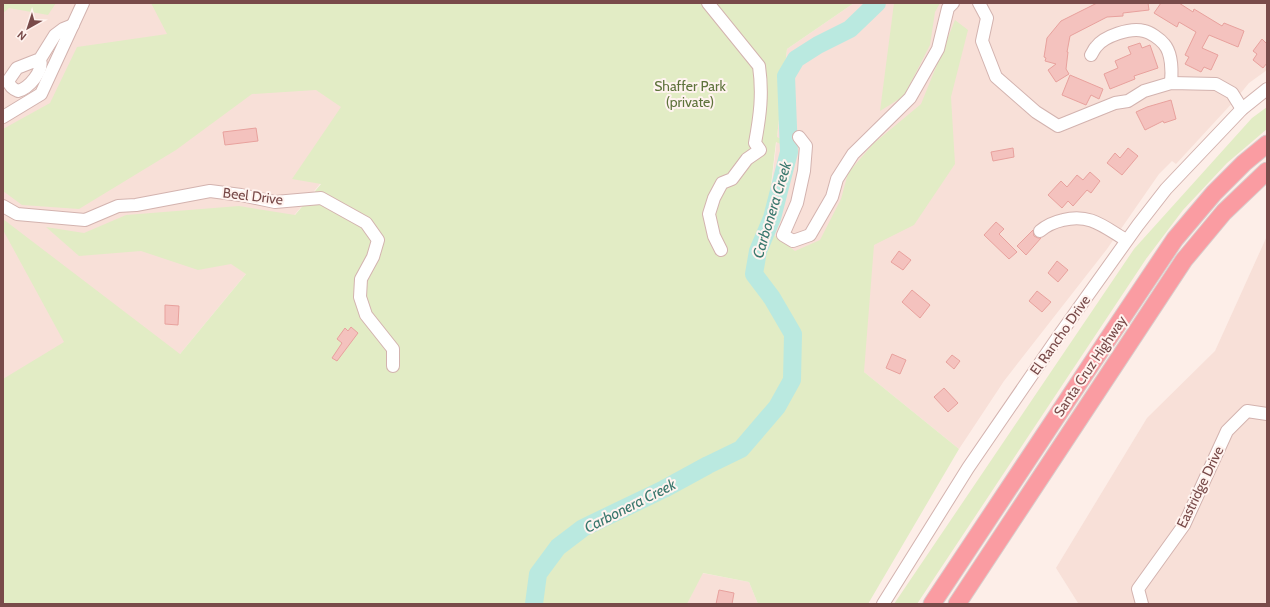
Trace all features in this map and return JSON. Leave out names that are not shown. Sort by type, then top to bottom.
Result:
[{"type":"highway","name":"Santa Cruz Highway","points":[[932,604],[1175,239],[1201,207],[1224,183],[1267,144]]},
{"type":"highway","name":"Santa Cruz Highway","points":[[956,604],[1184,260],[1224,212],[1267,171]]},
{"type":"street","points":[[3,117],[41,94],[83,3]]},
{"type":"street","points":[[708,3],[759,66],[761,78],[761,111],[755,143],[760,150],[747,159],[732,179],[722,183],[714,198],[709,214],[714,236],[721,250]]},
{"type":"street","points":[[799,137],[806,146],[804,172],[797,203],[783,235],[792,241],[810,235],[832,197],[837,179],[853,154],[910,98],[938,50],[948,8],[953,3]]},
{"type":"street","points":[[979,3],[987,18],[982,42],[996,77],[1036,112],[1058,126],[1115,103],[1128,101],[1144,91],[1171,83],[1216,84],[1232,93],[1242,109]]},
{"type":"street","points":[[40,59],[55,35],[73,24]]},
{"type":"street","points":[[1091,55],[1096,46],[1107,39],[1130,30],[1145,31],[1165,45],[1171,61],[1171,83]]},
{"type":"street","name":"El Rancho Drive","points":[[883,604],[968,468],[1062,330],[1126,240],[1166,189],[1242,109],[1267,89]]},
{"type":"street","name":"Beel Drive","points":[[3,206],[17,214],[85,220],[118,206],[210,191],[241,195],[275,202],[321,198],[366,223],[378,240],[373,257],[361,279],[360,297],[366,315],[393,349],[393,366]]},
{"type":"street","points":[[1040,231],[1046,226],[1059,221],[1074,217],[1087,218],[1126,240]]},
{"type":"street","name":"Eastridge Drive","points":[[1142,604],[1138,588],[1184,525],[1227,431],[1247,411],[1267,414]]},
{"type":"shaded area","points":[[3,3],[469,3],[180,354],[3,577]]},
{"type":"shaded area","points":[[854,3],[1267,3],[1267,70],[1249,83],[1176,164],[1172,161],[1159,174],[1107,249],[1004,381],[959,449],[760,288],[787,49]]},
{"type":"shaded area","points":[[1267,236],[1267,604],[1077,604],[1078,603],[1056,568],[1147,418],[1215,351]]},
{"type":"shaded area","points":[[702,573],[749,582],[758,604],[687,604]]},
{"type":"green space","points":[[3,3],[56,3],[48,15],[9,8],[3,13]]},
{"type":"green space","name":"Shaffer Park (private)","points":[[151,3],[854,3],[787,49],[777,137],[783,140],[783,145],[776,142],[766,229],[795,251],[820,240],[841,199],[848,173],[873,144],[921,104],[955,20],[968,30],[951,97],[955,164],[914,225],[874,245],[864,372],[959,449],[868,604],[758,604],[749,582],[703,573],[687,604],[3,604],[3,379],[64,342],[3,230],[3,219],[180,354],[246,274],[231,264],[198,270],[141,251],[79,256],[46,227],[84,233],[126,215],[239,206],[295,215],[321,184],[292,179],[341,107],[316,90],[252,94],[176,150],[79,209],[22,205],[3,191],[3,129],[50,103],[77,47],[167,34]]},
{"type":"green space","points":[[894,3],[940,3],[935,12],[930,45],[904,96],[880,111]]},
{"type":"green space","points":[[1267,107],[1267,129],[1227,163],[1183,210],[1146,259],[917,604],[894,604],[1134,249],[1252,118]]},
{"type":"building","points":[[1097,3],[1148,3],[1149,10],[1123,13],[1123,16],[1107,17],[1070,36],[1066,69],[1069,74],[1056,82],[1048,70],[1056,64],[1045,61],[1046,58],[1044,57],[1047,38],[1061,21]]},
{"type":"building","points":[[1161,3],[1179,3],[1193,12],[1194,9],[1222,26],[1224,23],[1244,31],[1238,47],[1209,35],[1202,48],[1218,55],[1211,70],[1204,67],[1201,72],[1185,64],[1189,57],[1185,55],[1196,32],[1179,22],[1177,27],[1154,13]]},
{"type":"building","points":[[1262,39],[1267,44],[1267,63],[1263,68],[1253,60],[1257,54],[1253,51]]},
{"type":"building","points":[[1140,43],[1142,48],[1150,45],[1158,68],[1134,76],[1135,79],[1110,89],[1104,74],[1118,68],[1115,61],[1131,54],[1128,47]]},
{"type":"building","points":[[1070,75],[1103,89],[1099,99],[1091,95],[1086,105],[1062,95]]},
{"type":"building","points":[[1171,100],[1176,119],[1164,123],[1163,121],[1145,130],[1136,112]]},
{"type":"building","points":[[256,128],[258,141],[225,145],[223,132]]},
{"type":"building","points":[[1013,148],[1014,157],[993,161],[991,152]]},
{"type":"building","points":[[1128,148],[1138,156],[1122,175],[1107,163],[1115,153],[1120,158]]},
{"type":"building","points":[[1090,172],[1100,181],[1091,193],[1087,190],[1073,206],[1068,201],[1062,208],[1048,195],[1061,181],[1067,187],[1077,175],[1083,180]]},
{"type":"building","points":[[996,222],[1004,229],[999,234],[1017,252],[1009,259],[984,235]]},
{"type":"building","points":[[1033,230],[1034,236],[1041,238],[1026,255],[1017,246]]},
{"type":"building","points":[[899,251],[911,260],[903,270],[891,262]]},
{"type":"building","points":[[1057,261],[1068,270],[1058,282],[1048,273]]},
{"type":"building","points":[[912,290],[930,305],[920,318],[902,302]]},
{"type":"building","points":[[1037,291],[1051,302],[1042,312],[1029,301]]},
{"type":"building","points":[[165,305],[179,306],[178,325],[165,324]]},
{"type":"building","points":[[351,327],[358,333],[337,361],[332,358],[342,343],[337,339],[345,328],[348,331]]},
{"type":"building","points":[[892,354],[906,360],[900,374],[886,368]]},
{"type":"building","points":[[952,355],[960,361],[954,369],[946,362]]},
{"type":"building","points":[[944,388],[958,403],[948,412],[934,397]]},
{"type":"building","points":[[719,590],[734,593],[732,604],[716,604]]},
{"type":"waterway","name":"Carbonera Creek","points":[[534,604],[538,574],[558,547],[583,528],[664,489],[741,449],[777,407],[792,380],[793,334],[772,298],[754,274],[758,251],[772,218],[789,152],[786,76],[796,59],[818,45],[850,29],[877,3]]}]
